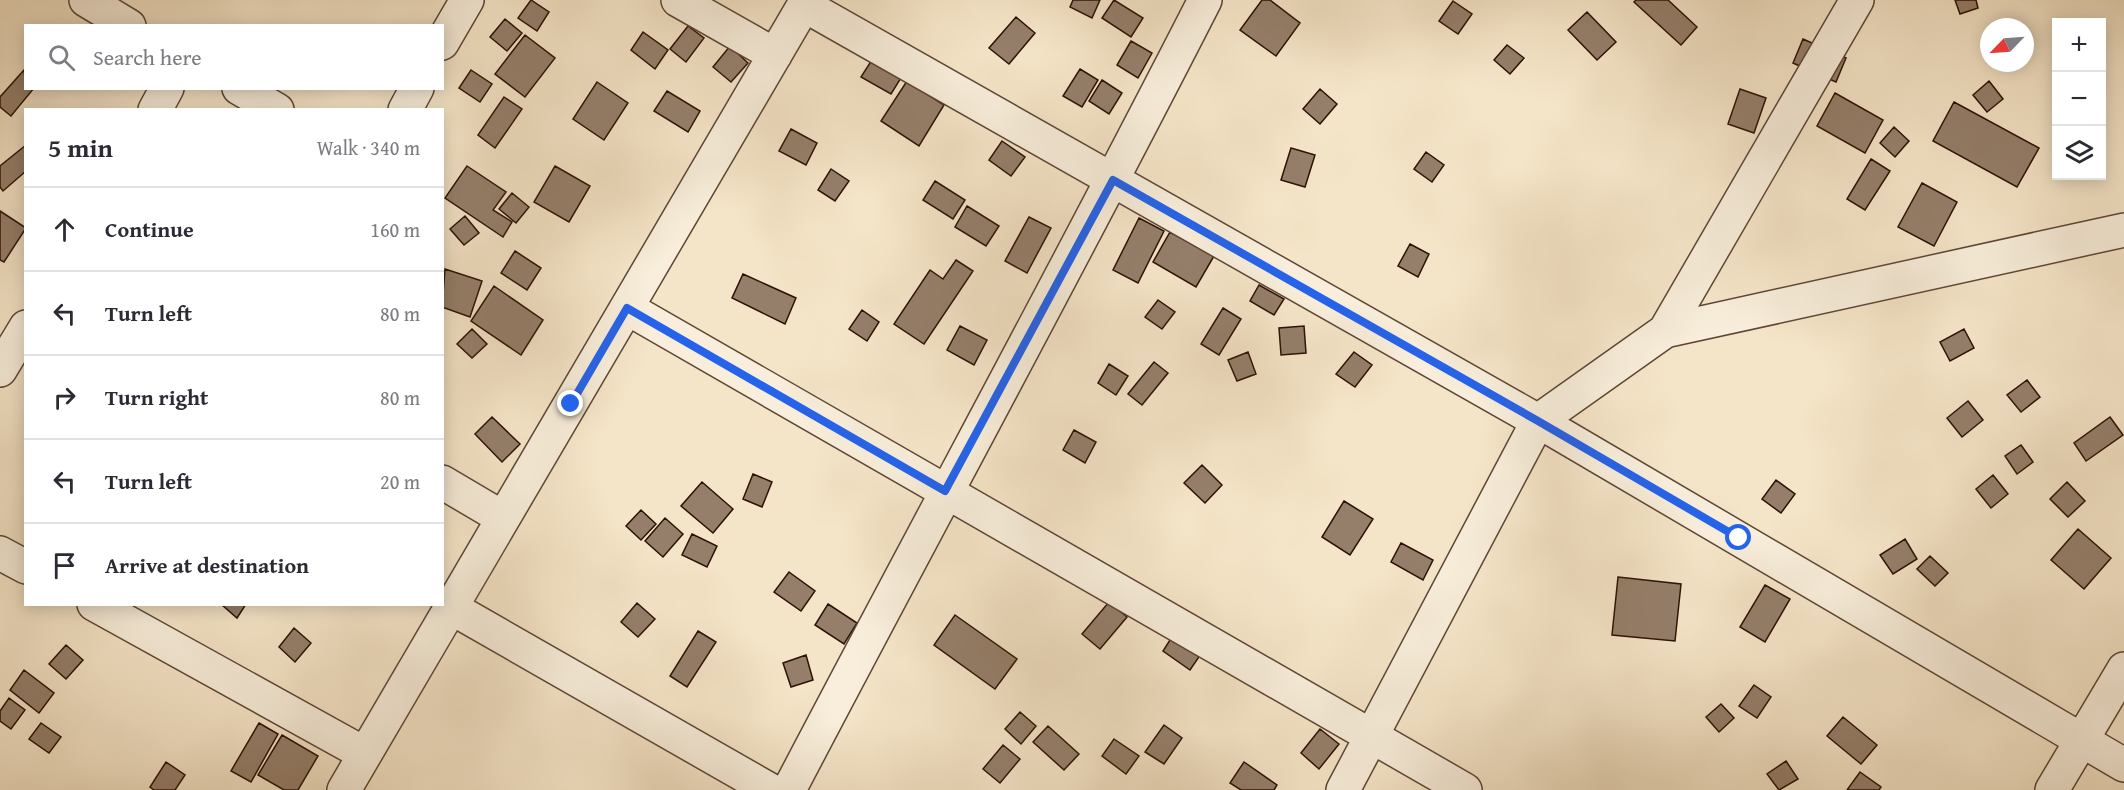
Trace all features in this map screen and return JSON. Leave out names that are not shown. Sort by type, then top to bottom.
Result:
[{"type":"street","points":[[86,0],[126,24]]},
{"type":"street","points":[[444,40],[467,0]]},
{"type":"street","points":[[678,0],[775,55]]},
{"type":"street","points":[[789,790],[945,491],[1113,180],[1205,0]]},
{"type":"street","points":[[1665,331],[1857,0]]},
{"type":"street","points":[[344,790],[363,753],[805,3],[1538,421],[2124,765]]},
{"type":"street","points":[[156,108],[167,90]]},
{"type":"street","points":[[242,90],[274,108]]},
{"type":"street","points":[[406,108],[416,90]]},
{"type":"street","points":[[1343,790],[1538,421],[1665,331],[2124,230]]},
{"type":"street","points":[[627,308],[1465,790]]},
{"type":"street","points":[[0,370],[24,330]]},
{"type":"street","points":[[444,483],[503,518]]},
{"type":"street","points":[[0,553],[24,566]]},
{"type":"street","points":[[98,606],[363,753]]},
{"type":"street","points":[[450,607],[770,790]]},
{"type":"street","points":[[2052,790],[2080,738],[2124,669]]},
{"type":"building","points":[[531,0],[549,12],[537,31],[518,18]]},
{"type":"building","points":[[1073,0],[1100,0],[1092,18],[1070,7]]},
{"type":"building","points":[[1114,0],[1143,18],[1131,37],[1102,18]]},
{"type":"building","points":[[1262,0],[1270,0],[1300,23],[1276,56],[1240,30]]},
{"type":"building","points":[[1636,0],[1668,0],[1697,27],[1681,45],[1634,2]]},
{"type":"building","points":[[1955,0],[1976,0],[1978,8],[1960,14]]},
{"type":"building","points":[[1453,1],[1472,14],[1458,34],[1439,21]]},
{"type":"building","points":[[1587,12],[1616,42],[1597,60],[1568,30]]},
{"type":"building","points":[[1016,17],[1035,33],[1009,64],[989,48]]},
{"type":"building","points":[[505,19],[522,33],[507,51],[490,37]]},
{"type":"building","points":[[688,26],[704,38],[686,62],[670,49]]},
{"type":"building","points":[[643,32],[668,50],[655,69],[631,50]]},
{"type":"building","points":[[525,35],[555,58],[525,97],[495,74]]},
{"type":"building","points":[[1803,39],[1846,58],[1836,82],[1793,63]]},
{"type":"building","points":[[1131,41],[1152,53],[1138,78],[1117,65]]},
{"type":"building","points":[[1507,45],[1524,58],[1510,74],[1494,60]]},
{"type":"building","points":[[730,46],[748,63],[731,82],[713,67]]},
{"type":"building","points":[[875,55],[904,73],[891,94],[861,77]]},
{"type":"building","points":[[1080,69],[1098,80],[1082,107],[1063,96]]},
{"type":"building","points":[[24,70],[24,90],[32,90],[11,116],[0,107],[0,97]]},
{"type":"building","points":[[471,70],[492,84],[480,102],[459,88]]},
{"type":"building","points":[[1102,80],[1122,93],[1109,114],[1089,101]]},
{"type":"building","points":[[907,81],[944,105],[919,146],[881,121]]},
{"type":"building","points":[[1989,81],[2003,99],[1987,112],[1973,95]]},
{"type":"building","points":[[597,82],[628,103],[604,140],[573,119]]},
{"type":"building","points":[[1320,89],[1337,104],[1320,124],[1303,109]]},
{"type":"building","points":[[1740,89],[1766,98],[1754,133],[1728,124]]},
{"type":"building","points":[[667,91],[700,111],[688,132],[654,111]]},
{"type":"building","points":[[1835,93],[1883,120],[1865,153],[1817,126]]},
{"type":"building","points":[[504,97],[522,109],[495,148],[478,135]]},
{"type":"building","points":[[1954,102],[2039,148],[2017,187],[1933,141]]},
{"type":"building","points":[[1894,127],[1909,141],[1895,157],[1880,143]]},
{"type":"building","points":[[791,129],[817,143],[806,165],[779,151]]},
{"type":"building","points":[[1002,141],[1025,157],[1011,176],[989,160]]},
{"type":"building","points":[[24,147],[24,173],[3,191],[0,187],[0,166]]},
{"type":"building","points":[[1291,148],[1315,155],[1305,187],[1281,180]]},
{"type":"building","points":[[1426,152],[1444,165],[1432,182],[1414,169]]},
{"type":"building","points":[[1871,159],[1890,171],[1865,210],[1847,199]]},
{"type":"building","points":[[467,166],[506,192],[493,210],[512,222],[503,237],[445,198]]},
{"type":"building","points":[[555,166],[590,186],[569,222],[534,202]]},
{"type":"building","points":[[831,169],[849,181],[835,201],[818,190]]},
{"type":"building","points":[[935,181],[965,200],[953,219],[923,200]]},
{"type":"building","points":[[1922,183],[1957,202],[1934,246],[1898,227]]},
{"type":"building","points":[[512,193],[529,207],[516,223],[499,209]]},
{"type":"building","points":[[967,206],[999,226],[986,246],[955,227]]},
{"type":"building","points":[[0,211],[24,227],[24,231],[4,262],[0,260]]},
{"type":"building","points":[[465,216],[479,233],[464,245],[450,229]]},
{"type":"building","points":[[1029,217],[1051,228],[1027,273],[1005,261]]},
{"type":"building","points":[[1139,218],[1164,231],[1138,283],[1113,270]]},
{"type":"building","points":[[1170,232],[1214,256],[1196,287],[1153,262]]},
{"type":"building","points":[[1410,244],[1429,254],[1418,277],[1398,266]]},
{"type":"building","points":[[515,251],[541,268],[527,290],[501,273]]},
{"type":"building","points":[[956,260],[973,271],[924,344],[894,324],[930,270],[943,279]]},
{"type":"building","points":[[445,269],[482,281],[470,317],[444,308]]},
{"type":"building","points":[[743,274],[796,298],[785,324],[732,298]]},
{"type":"building","points":[[1259,285],[1284,299],[1274,315],[1250,301]]},
{"type":"building","points":[[494,286],[543,320],[521,355],[471,321]]},
{"type":"building","points":[[1158,300],[1175,312],[1162,329],[1145,317]]},
{"type":"building","points":[[1223,308],[1241,319],[1219,355],[1201,344]]},
{"type":"building","points":[[862,310],[879,322],[867,341],[849,329]]},
{"type":"building","points":[[960,326],[987,340],[974,365],[947,350]]},
{"type":"building","points":[[1304,326],[1306,353],[1281,355],[1279,328]]},
{"type":"building","points":[[472,329],[487,344],[472,358],[457,344]]},
{"type":"building","points":[[1964,329],[1974,348],[1950,361],[1940,342]]},
{"type":"building","points":[[1248,352],[1256,374],[1237,381],[1228,360]]},
{"type":"building","points":[[1354,352],[1372,365],[1355,387],[1336,374]]},
{"type":"building","points":[[1154,362],[1168,373],[1142,405],[1128,394]]},
{"type":"building","points":[[1109,364],[1128,376],[1116,395],[1098,383]]},
{"type":"building","points":[[2027,380],[2040,397],[2021,412],[2007,395]]},
{"type":"building","points":[[1968,401],[1983,420],[1962,437],[1947,418]]},
{"type":"building","points":[[492,417],[520,444],[502,462],[475,434]]},
{"type":"building","points":[[2110,417],[2123,435],[2086,461],[2074,443]]},
{"type":"building","points":[[1074,430],[1096,442],[1085,463],[1063,450]]},
{"type":"building","points":[[2021,445],[2033,462],[2017,474],[2005,456]]},
{"type":"building","points":[[1202,465],[1222,485],[1205,503],[1184,483]]},
{"type":"building","points":[[753,474],[772,482],[762,507],[743,499]]},
{"type":"building","points":[[1993,475],[2008,494],[1991,508],[1976,489]]},
{"type":"building","points":[[1776,480],[1795,494],[1781,513],[1762,499]]},
{"type":"building","points":[[702,482],[733,509],[713,533],[681,506]]},
{"type":"building","points":[[2067,482],[2085,501],[2068,517],[2050,499]]},
{"type":"building","points":[[1344,501],[1373,519],[1350,555],[1322,537]]},
{"type":"building","points":[[641,510],[656,524],[641,540],[626,526]]},
{"type":"building","points":[[665,518],[683,534],[663,557],[645,541]]},
{"type":"building","points":[[2078,529],[2111,558],[2084,589],[2051,560]]},
{"type":"building","points":[[692,534],[717,546],[707,567],[682,555]]},
{"type":"building","points":[[1905,539],[1917,559],[1893,574],[1880,555]]},
{"type":"building","points":[[1401,543],[1433,560],[1423,580],[1391,562]]},
{"type":"building","points":[[1930,556],[1948,573],[1935,586],[1917,569]]},
{"type":"building","points":[[789,572],[815,591],[801,611],[774,592]]},
{"type":"building","points":[[1618,577],[1681,584],[1675,641],[1612,635]]},
{"type":"building","points":[[1765,585],[1790,599],[1765,642],[1740,627]]},
{"type":"building","points":[[1109,602],[1127,617],[1100,649],[1082,634]]},
{"type":"building","points":[[637,603],[655,619],[638,637],[621,622]]},
{"type":"building","points":[[828,604],[857,623],[844,644],[815,625]]},
{"type":"building","points":[[223,606],[245,606],[237,618]]},
{"type":"building","points":[[955,615],[1017,659],[995,689],[934,645]]},
{"type":"building","points":[[294,628],[311,643],[295,662],[279,647]]},
{"type":"building","points":[[698,631],[716,642],[687,687],[670,676]]},
{"type":"building","points":[[1175,632],[1203,651],[1190,670],[1163,651]]},
{"type":"building","points":[[66,645],[83,660],[66,679],[49,664]]},
{"type":"building","points":[[806,655],[813,680],[791,687],[783,663]]},
{"type":"building","points":[[24,670],[54,693],[39,713],[10,690]]},
{"type":"building","points":[[1754,685],[1771,697],[1757,718],[1739,706]]},
{"type":"building","points":[[9,698],[25,710],[11,729],[0,721],[0,711]]},
{"type":"building","points":[[1721,704],[1734,718],[1719,732],[1706,717]]},
{"type":"building","points":[[1020,712],[1036,726],[1021,744],[1005,729]]},
{"type":"building","points":[[1843,717],[1877,745],[1861,764],[1827,736]]},
{"type":"building","points":[[41,723],[61,737],[49,753],[29,739]]},
{"type":"building","points":[[259,723],[278,734],[251,782],[231,771]]},
{"type":"building","points":[[1164,725],[1182,738],[1164,764],[1145,752]]},
{"type":"building","points":[[1048,726],[1079,754],[1064,770],[1033,742]]},
{"type":"building","points":[[1320,729],[1339,744],[1319,769],[1301,753]]},
{"type":"building","points":[[282,735],[318,756],[298,790],[284,790],[258,775]]},
{"type":"building","points":[[1114,739],[1139,756],[1126,774],[1102,756]]},
{"type":"building","points":[[1003,745],[1020,759],[1000,783],[983,769]]},
{"type":"building","points":[[1786,761],[1798,779],[1779,790],[1767,774]]},
{"type":"building","points":[[166,762],[185,775],[175,790],[154,790],[150,787]]},
{"type":"building","points":[[1244,762],[1277,785],[1274,790],[1241,790],[1230,783]]},
{"type":"building","points":[[1860,772],[1881,787],[1879,790],[1847,790]]},
{"type":"route","points":[[571,404],[627,308],[945,491],[1113,180],[1739,538]]}]
